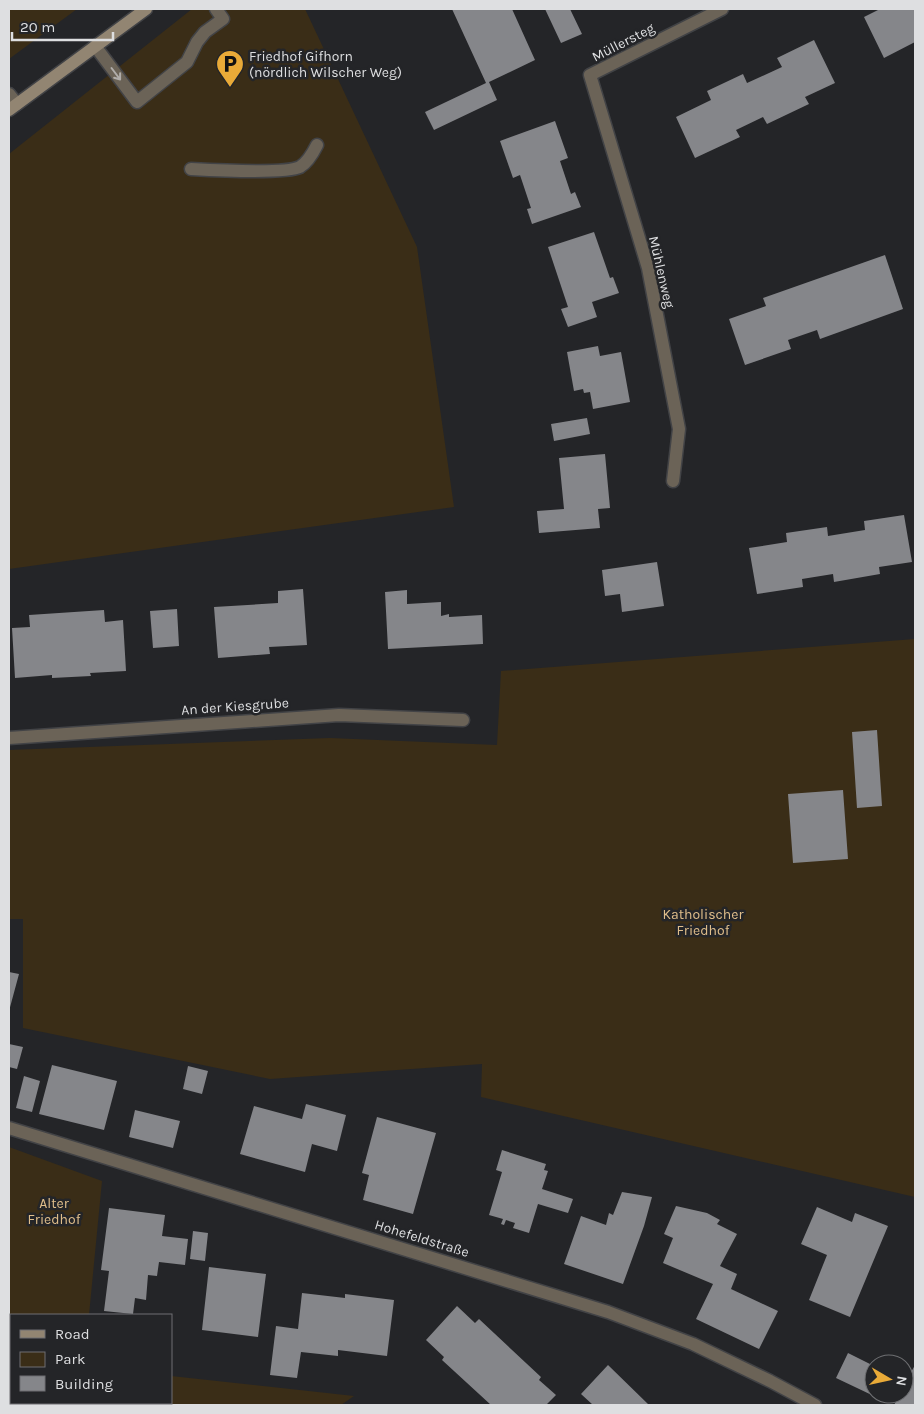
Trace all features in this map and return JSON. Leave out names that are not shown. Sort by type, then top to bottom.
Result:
[{"type":"street","points":[[11,103],[146,9]]},
{"type":"street","name":"Müllersteg","points":[[590,75],[722,9]]},
{"type":"street","points":[[95,46],[137,102],[187,62],[197,42],[219,14]]},
{"type":"street","name":"Mühlenweg","points":[[590,75],[648,268],[679,429],[673,480]]},
{"type":"street","points":[[191,169],[282,170],[300,167],[311,157],[317,145]]},
{"type":"street","name":"An der Kiesgrube","points":[[9,738],[339,715],[463,720]]},
{"type":"street","name":"Hohefeldstraße","points":[[9,1128],[608,1312],[693,1344],[815,1405]]},
{"type":"green space","points":[[9,9],[77,9],[9,59]]},
{"type":"green space","points":[[192,9],[305,9],[417,247],[454,507],[9,569],[9,154]]},
{"type":"green space","name":"Katholischer Friedhof","points":[[915,639],[915,1197],[481,1097],[482,1064],[270,1079],[23,1028],[23,919],[9,919],[9,750],[330,738],[497,745],[501,671]]},
{"type":"green space","name":"Alter Friedhof","points":[[9,1147],[102,1181],[89,1314],[10,1314],[10,1404],[172,1404],[172,1376],[354,1396],[341,1405],[9,1405]]},
{"type":"building","points":[[452,9],[512,9],[535,60],[489,82],[497,100],[434,130],[425,112],[486,83]]},
{"type":"building","points":[[545,9],[570,9],[582,34],[561,43]]},
{"type":"building","points":[[880,9],[915,9],[915,42],[884,58],[864,17]]},
{"type":"building","points":[[814,40],[835,83],[805,97],[809,104],[767,124],[763,117],[736,130],[740,137],[695,158],[676,117],[711,100],[707,91],[743,74],[747,83],[782,67],[777,58]]},
{"type":"building","points":[[555,121],[568,158],[560,161],[571,194],[575,192],[581,207],[532,224],[527,209],[531,208],[520,175],[513,178],[500,141]]},
{"type":"building","points":[[594,232],[610,278],[613,277],[619,293],[592,302],[597,317],[568,327],[561,309],[568,307],[548,247]]},
{"type":"building","points":[[885,255],[903,309],[820,339],[817,330],[788,340],[791,349],[745,365],[729,319],[766,306],[763,298]]},
{"type":"building","points":[[598,346],[600,356],[621,352],[630,402],[593,409],[590,392],[584,393],[583,389],[574,391],[567,352]]},
{"type":"building","points":[[587,418],[590,434],[554,441],[551,424]]},
{"type":"building","points":[[605,454],[610,508],[598,509],[600,528],[539,533],[537,511],[564,509],[559,458]]},
{"type":"building","points":[[904,515],[912,562],[879,567],[880,574],[834,582],[833,574],[802,579],[803,587],[757,594],[749,548],[787,542],[786,533],[827,527],[828,536],[865,530],[864,521]]},
{"type":"building","points":[[657,562],[664,606],[622,612],[620,594],[605,596],[602,570]]},
{"type":"building","points":[[303,589],[307,645],[269,647],[270,654],[218,658],[214,607],[278,603],[278,591]]},
{"type":"building","points":[[407,590],[407,604],[441,602],[441,616],[449,614],[449,617],[482,615],[483,644],[388,649],[385,592]]},
{"type":"building","points":[[177,609],[179,646],[153,648],[150,611]]},
{"type":"building","points":[[104,610],[105,622],[123,620],[126,671],[90,673],[91,676],[52,678],[52,675],[15,678],[12,628],[30,627],[29,615]]},
{"type":"building","points":[[877,730],[882,806],[857,808],[852,732]]},
{"type":"building","points":[[843,790],[848,859],[793,863],[788,794]]},
{"type":"building","points":[[9,972],[19,974],[9,1011]]},
{"type":"building","points":[[9,1044],[23,1047],[17,1069],[9,1067]]},
{"type":"building","points":[[52,1065],[117,1081],[104,1130],[39,1114]]},
{"type":"building","points":[[188,1066],[208,1071],[202,1094],[183,1089]]},
{"type":"building","points":[[24,1076],[40,1081],[32,1112],[16,1108]]},
{"type":"building","points":[[306,1104],[346,1115],[337,1151],[312,1144],[305,1172],[240,1154],[254,1106],[302,1119]]},
{"type":"building","points":[[135,1110],[180,1121],[173,1148],[129,1137]]},
{"type":"building","points":[[377,1117],[436,1133],[413,1214],[363,1200],[369,1175],[362,1173]]},
{"type":"building","points":[[502,1150],[546,1164],[544,1170],[548,1171],[542,1189],[573,1199],[568,1213],[538,1204],[529,1233],[513,1228],[515,1223],[506,1220],[504,1225],[501,1224],[503,1219],[489,1215],[502,1172],[496,1170]]},
{"type":"building","points":[[622,1192],[652,1197],[644,1226],[623,1284],[564,1264],[581,1216],[606,1225],[609,1213],[613,1215]]},
{"type":"building","points":[[676,1206],[707,1213],[720,1220],[717,1224],[737,1234],[720,1266],[737,1274],[731,1289],[778,1311],[759,1349],[696,1319],[713,1284],[663,1263],[673,1238],[664,1234]]},
{"type":"building","points":[[817,1207],[852,1222],[855,1213],[888,1226],[850,1317],[809,1300],[827,1255],[801,1244]]},
{"type":"building","points":[[109,1208],[165,1215],[162,1236],[188,1239],[185,1265],[159,1262],[157,1276],[148,1275],[146,1300],[135,1298],[133,1314],[104,1311],[109,1271],[101,1270]]},
{"type":"building","points":[[193,1231],[208,1233],[205,1261],[190,1259]]},
{"type":"building","points":[[209,1267],[266,1274],[258,1337],[202,1330]]},
{"type":"building","points":[[302,1293],[345,1298],[345,1294],[394,1300],[387,1356],[338,1350],[338,1356],[301,1352],[297,1378],[270,1375],[276,1326],[298,1329]]},
{"type":"building","points":[[457,1306],[475,1323],[479,1319],[541,1377],[539,1380],[556,1395],[546,1405],[491,1405],[442,1360],[444,1357],[426,1340]]},
{"type":"building","points":[[848,1353],[864,1361],[864,1391],[836,1378]]},
{"type":"building","points":[[608,1365],[649,1405],[593,1405],[581,1394]]},
{"type":"building","points":[[915,1365],[915,1405],[894,1405],[914,1404]]},
{"type":"place","name":"Friedhof Gifhorn (nördlich Wilscher Weg)","points":[[230,88]]}]
